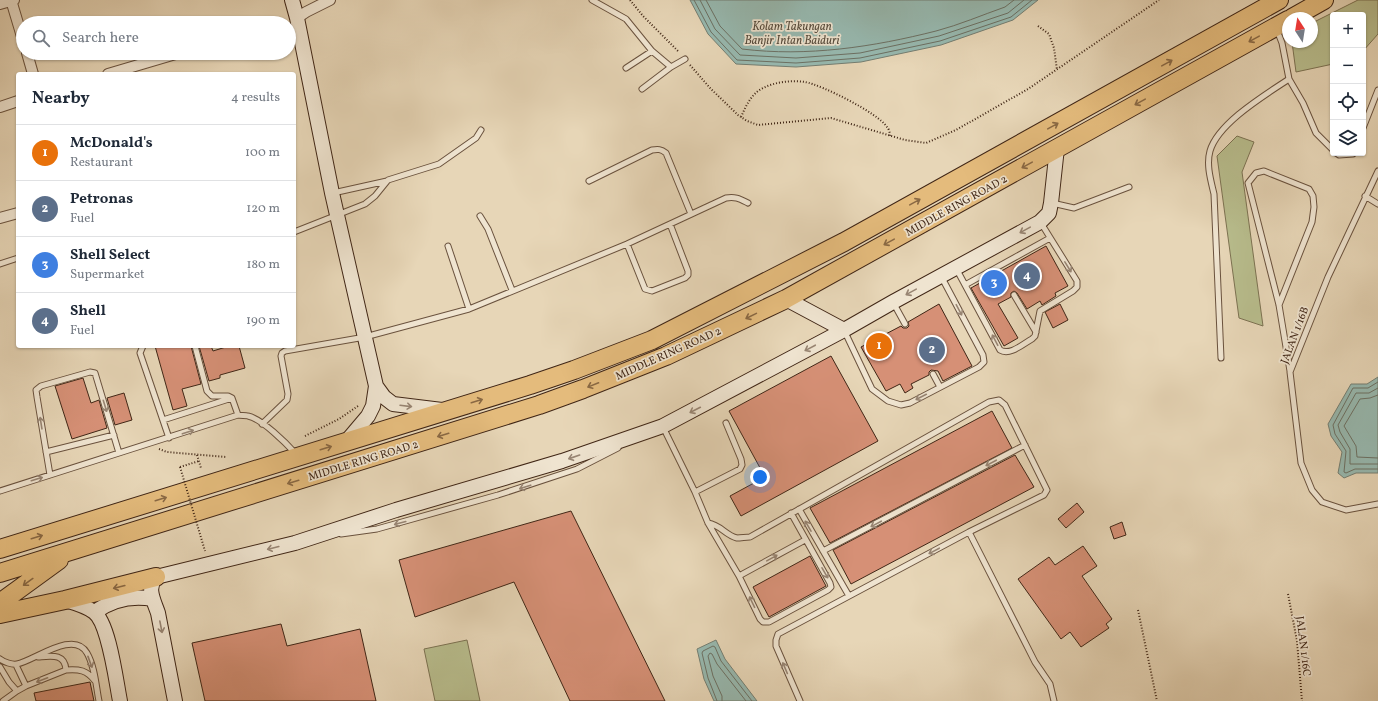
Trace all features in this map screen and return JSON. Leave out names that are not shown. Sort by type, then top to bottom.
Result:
[{"type":"highway","name":"MIDDLE RING ROAD 2","points":[[0,549],[567,373],[652,340],[844,242],[1279,0]]},
{"type":"highway","points":[[1303,12],[1324,0]]},
{"type":"highway","name":"MIDDLE RING ROAD 2","points":[[0,573],[531,407],[583,389],[666,356],[786,299],[1282,24]]},
{"type":"highway","points":[[0,605],[4,600],[71,551]]},
{"type":"highway","points":[[0,614],[156,578]]},
{"type":"street","points":[[0,4],[12,0],[16,16]]},
{"type":"street","points":[[292,0],[297,18],[332,193],[376,386],[373,406],[368,416],[346,442]]},
{"type":"street","points":[[297,18],[330,0]]},
{"type":"street","points":[[29,60],[32,72]]},
{"type":"street","points":[[115,72],[155,60]]},
{"type":"street","points":[[0,107],[16,102]]},
{"type":"street","points":[[175,701],[158,613],[153,599],[151,586],[152,582],[156,578],[295,542],[396,510],[562,461],[663,426],[844,330],[941,275],[1040,222],[1049,213],[1057,148]]},
{"type":"street","points":[[0,218],[16,214]]},
{"type":"street","points":[[786,299],[844,330]]},
{"type":"street","points":[[376,386],[384,397],[393,404],[446,411]]},
{"type":"street","points":[[95,612],[116,600],[135,597],[153,599]]},
{"type":"street","points":[[65,600],[86,607],[95,612],[101,619],[106,631],[120,701]]},
{"type":"lane","points":[[592,0],[626,19],[652,51],[671,67]]},
{"type":"lane","points":[[1283,48],[1289,79],[1303,102],[1316,133],[1330,147]]},
{"type":"lane","points":[[626,68],[652,51]]},
{"type":"lane","points":[[642,89],[671,67],[685,59]]},
{"type":"lane","points":[[1221,358],[1214,194],[1209,172],[1210,152],[1216,137],[1246,108],[1289,79]]},
{"type":"lane","points":[[1366,120],[1378,90]]},
{"type":"lane","points":[[332,193],[388,180],[438,164],[476,138],[481,130]]},
{"type":"lane","points":[[589,181],[652,150],[662,150],[666,153],[691,214]]},
{"type":"lane","points":[[1279,305],[1312,222],[1314,207],[1313,196],[1309,189],[1264,171],[1256,173],[1248,183],[1279,305],[1290,372]]},
{"type":"lane","name":"JALAN 1/16B","points":[[1378,171],[1328,276],[1290,372],[1301,462],[1312,490],[1322,502],[1346,510],[1378,504]]},
{"type":"lane","points":[[296,231],[338,216],[365,204],[388,180]]},
{"type":"lane","points":[[1051,203],[1074,208],[1128,187]]},
{"type":"lane","points":[[1365,196],[1378,204]]},
{"type":"lane","points":[[262,424],[287,400],[288,394],[281,356],[285,351],[365,337],[468,308],[627,244],[731,197],[737,197],[748,203]]},
{"type":"lane","points":[[480,216],[488,229],[512,290]]},
{"type":"lane","points":[[956,268],[1000,350],[1009,352],[1032,339],[1036,332],[1040,311],[1077,287],[1077,281],[1040,222]]},
{"type":"lane","points":[[627,244],[645,289],[648,291],[652,291],[686,278],[688,271],[670,224]]},
{"type":"lane","points":[[965,285],[998,270],[1050,238]]},
{"type":"lane","points":[[448,246],[468,308]]},
{"type":"lane","points":[[0,264],[16,259]]},
{"type":"lane","points":[[844,330],[872,389],[888,401],[901,405],[910,403],[979,367],[984,362],[983,355],[941,275]]},
{"type":"lane","points":[[1014,296],[1036,332]]},
{"type":"lane","points":[[893,302],[905,324]]},
{"type":"lane","points":[[142,348],[140,353],[169,438]]},
{"type":"lane","points":[[196,348],[207,391],[212,396],[228,396],[232,398]]},
{"type":"lane","points":[[50,475],[36,390],[41,386],[90,372],[95,373],[119,453]]},
{"type":"lane","points":[[933,374],[940,387]]},
{"type":"lane","points":[[232,398],[238,415]]},
{"type":"lane","points":[[163,420],[232,398]]},
{"type":"lane","points":[[708,523],[715,524],[730,535],[738,538],[750,537],[989,402],[999,400],[1005,405],[1045,484],[1047,490],[1044,495],[969,532],[778,634],[776,646],[800,701]]},
{"type":"lane","points":[[0,491],[238,415],[248,416],[262,424],[284,442],[298,457]]},
{"type":"lane","points":[[695,492],[740,469],[742,465],[741,459],[726,423]]},
{"type":"lane","points":[[663,426],[695,492],[708,523],[739,576],[760,619],[763,622],[769,622],[831,587],[791,513]]},
{"type":"lane","points":[[46,452],[114,435]]},
{"type":"lane","points":[[823,551],[1025,445]]},
{"type":"lane","points":[[799,509],[849,596]]},
{"type":"lane","points":[[969,532],[1035,662],[1050,684],[1054,701]]},
{"type":"lane","points":[[739,576],[805,540]]},
{"type":"lane","points":[[0,659],[16,665],[57,646],[73,645],[81,647],[87,652],[92,667],[99,701]]},
{"type":"lane","points":[[35,657],[58,657],[66,663],[66,670]]},
{"type":"lane","points":[[16,665],[26,686]]},
{"type":"lane","points":[[0,667],[9,682],[17,691]]},
{"type":"lane","points":[[3,701],[26,686],[66,670],[84,670],[95,682]]},
{"type":"path","points":[[630,0],[642,16],[685,59],[712,89],[747,121],[758,125],[830,118],[905,140],[926,143],[956,130],[1028,89],[1159,0]]},
{"type":"path","points":[[1038,26],[1050,34],[1054,48],[1057,70]]},
{"type":"path","points":[[742,117],[749,100],[762,88],[784,82],[806,82],[856,104],[887,127],[890,136]]},
{"type":"path","points":[[305,436],[339,419],[358,406],[373,406]]},
{"type":"path","points":[[147,444],[167,452],[226,457]]},
{"type":"path","points":[[197,455],[201,468]]},
{"type":"path","points":[[199,461],[180,467],[206,551]]},
{"type":"path","name":"JALAN 1/16C","points":[[1288,594],[1297,641],[1302,701]]},
{"type":"path","points":[[1138,610],[1157,701]]},
{"type":"green space","points":[[1358,0],[1378,0],[1378,34],[1366,48],[1366,12],[1334,12]]},
{"type":"green space","points":[[1330,14],[1330,65],[1296,72],[1293,48],[1318,48],[1318,20]]},
{"type":"green space","points":[[1237,136],[1254,142],[1242,172],[1263,326],[1239,318],[1217,156]]},
{"type":"green space","points":[[467,640],[480,701],[435,701],[424,649]]},
{"type":"water","name":"Kolam Takungan Banjir Intan Baiduri","points":[[690,0],[1038,0],[1013,20],[941,45],[861,62],[796,67],[736,64],[708,34]]},
{"type":"water","points":[[1378,377],[1378,473],[1356,473],[1344,478],[1338,473],[1342,452],[1331,436],[1328,424],[1351,384],[1367,384]]},
{"type":"water","points":[[716,640],[725,659],[757,701],[714,701],[704,679],[697,649]]},
{"type":"building","points":[[1046,246],[1068,286],[1055,293],[1056,296],[1042,305],[1040,301],[1027,309],[1017,293],[1014,291],[1011,293],[1011,297],[998,304],[1018,338],[1004,346],[971,288]]},
{"type":"building","points":[[939,304],[972,366],[943,381],[938,371],[931,370],[929,375],[911,384],[913,388],[905,393],[900,384],[886,391],[861,347],[901,326],[903,328],[907,328],[909,326],[908,322]]},
{"type":"building","points":[[1060,304],[1068,320],[1053,328],[1045,312]]},
{"type":"building","points":[[156,348],[192,348],[201,384],[182,389],[187,406],[173,410]]},
{"type":"building","points":[[200,348],[212,348],[213,351],[223,348],[240,348],[245,368],[220,375],[220,378],[209,381]]},
{"type":"building","points":[[831,356],[878,441],[741,516],[730,496],[765,477],[729,411]]},
{"type":"building","points":[[83,378],[91,403],[99,400],[107,428],[72,439],[55,386]]},
{"type":"building","points":[[124,393],[132,420],[115,425],[107,398]]},
{"type":"building","points":[[992,411],[1012,448],[830,543],[810,508]]},
{"type":"building","points":[[1015,455],[1034,487],[851,584],[833,550]]},
{"type":"building","points":[[1077,503],[1084,512],[1066,528],[1058,519]]},
{"type":"building","points":[[571,511],[665,701],[570,701],[514,582],[415,617],[399,560]]},
{"type":"building","points":[[1122,522],[1126,535],[1114,539],[1110,527]]},
{"type":"building","points":[[1083,546],[1097,566],[1082,576],[1112,619],[1106,624],[1109,628],[1081,647],[1070,632],[1061,639],[1018,579],[1049,557],[1055,565]]},
{"type":"building","points":[[810,556],[826,586],[769,617],[753,587]]},
{"type":"building","points":[[281,624],[287,646],[360,629],[376,701],[205,701],[192,643]]},
{"type":"building","points":[[90,682],[94,701],[36,701],[34,693]]},
{"type":"place","name":"Shell","points":[[1027,276]]},
{"type":"place","name":"Shell Select","points":[[994,283]]},
{"type":"place","name":"McDonald's","points":[[879,346]]},
{"type":"place","name":"Petronas","points":[[932,350]]}]
